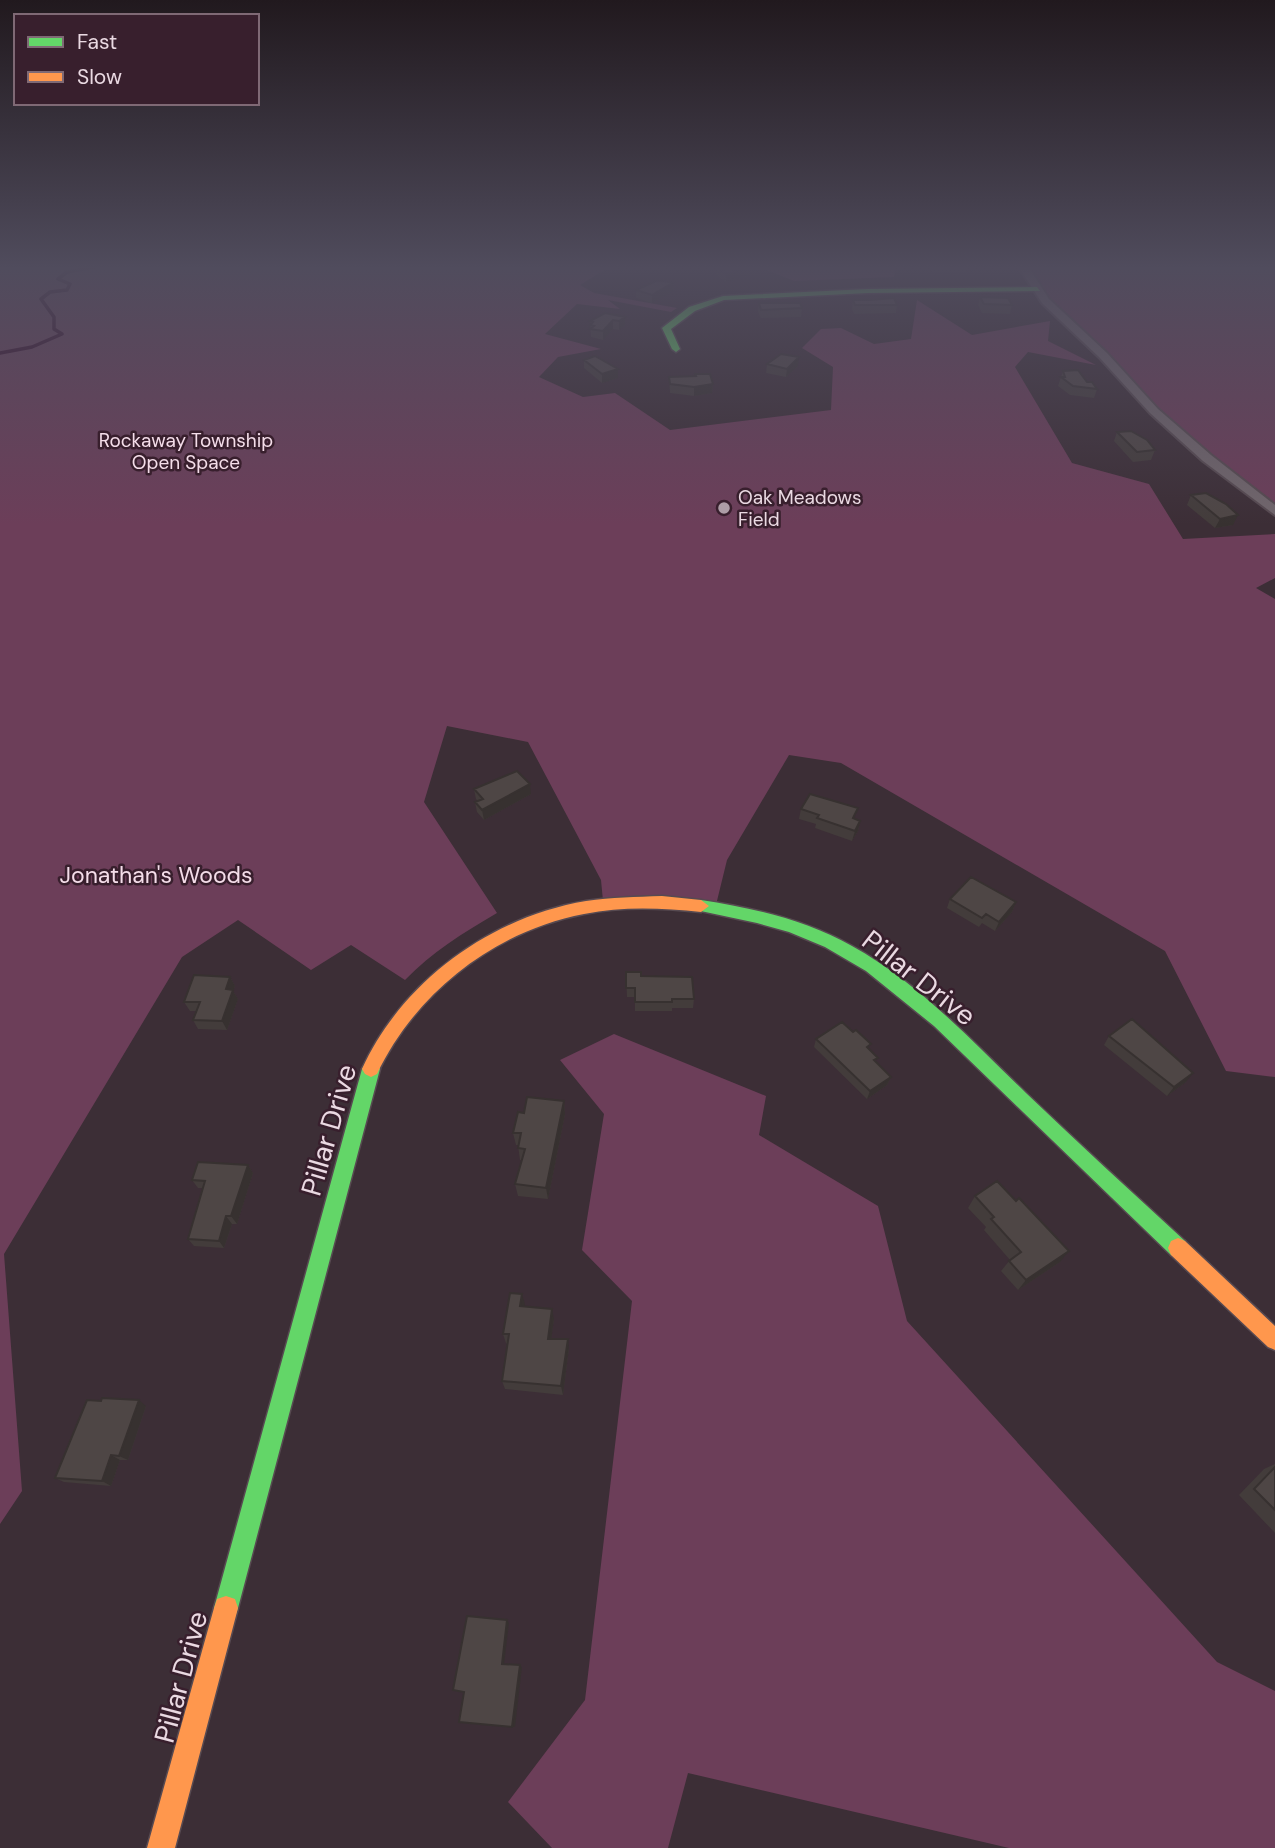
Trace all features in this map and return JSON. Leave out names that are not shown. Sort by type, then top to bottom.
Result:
[{"type":"street","points":[[1100,352],[1171,427],[1275,510]]},
{"type":"street","name":"Pillar Drive","points":[[161,1848],[372,1066],[396,1024],[446,970],[489,939],[525,921],[550,913],[623,901],[705,904],[738,911],[813,936],[852,955],[920,1005],[1275,1340]]},
{"type":"green space","points":[[0,352],[584,352],[558,357],[539,377],[583,397],[615,393],[670,430],[831,410],[833,367],[809,352],[1028,352],[1015,367],[1072,463],[1149,484],[1183,539],[1275,534],[1275,578],[1256,588],[1275,599],[1275,1077],[1226,1071],[1165,951],[841,763],[789,755],[727,860],[715,909],[603,901],[601,880],[528,742],[447,726],[424,802],[497,913],[437,952],[405,980],[351,945],[311,970],[238,920],[182,957],[4,1254],[22,1491],[0,1524]]},
{"type":"green space","points":[[1029,352],[1070,352],[1096,365]]},
{"type":"green space","points":[[1097,352],[1275,352],[1275,503],[1202,460]]},
{"type":"green space","points":[[614,1034],[766,1096],[759,1135],[878,1206],[907,1321],[1217,1662],[1275,1691],[1275,1848],[1009,1848],[688,1773],[668,1848],[552,1848],[508,1802],[585,1700],[632,1301],[582,1250],[604,1114],[560,1060]]},
{"type":"building","points":[[781,354],[799,357],[787,369],[767,364]]},
{"type":"building","points":[[595,356],[618,369],[602,374],[584,360]]},
{"type":"building","points":[[1078,370],[1087,382],[1092,382],[1097,389],[1073,386],[1061,377],[1065,377],[1063,371]]},
{"type":"building","points":[[695,374],[710,374],[713,384],[694,387],[670,384],[669,377],[696,376]]},
{"type":"building","points":[[1131,431],[1147,440],[1155,450],[1137,452],[1117,432]]},
{"type":"building","points":[[1206,493],[1226,504],[1238,515],[1220,519],[1191,495]]},
{"type":"building","points":[[517,771],[530,784],[482,810],[475,802],[483,799],[474,789]]},
{"type":"building","points":[[810,794],[858,808],[853,818],[860,821],[855,831],[817,818],[819,815],[801,809]]},
{"type":"building","points":[[971,877],[1016,902],[999,922],[986,914],[982,918],[950,899]]},
{"type":"building","points":[[626,972],[641,972],[641,976],[692,977],[694,999],[635,1002],[635,988],[626,988]]},
{"type":"building","points":[[194,975],[230,977],[226,989],[233,990],[222,1021],[193,1020],[200,1002],[184,1002]]},
{"type":"building","points":[[1132,1019],[1193,1073],[1174,1087],[1109,1036]]},
{"type":"building","points":[[842,1022],[871,1044],[867,1047],[878,1058],[874,1060],[891,1077],[870,1091],[816,1039]]},
{"type":"building","points":[[527,1097],[564,1101],[546,1188],[515,1184],[525,1149],[518,1148],[521,1133],[513,1133],[518,1112],[524,1113]]},
{"type":"building","points":[[198,1162],[248,1165],[231,1216],[226,1216],[219,1241],[188,1239],[205,1181],[192,1180]]},
{"type":"building","points":[[997,1181],[1016,1201],[1019,1198],[1069,1251],[1026,1280],[1009,1261],[1021,1252],[991,1219],[994,1217],[975,1196]]},
{"type":"building","points":[[510,1293],[522,1294],[520,1306],[552,1309],[548,1339],[568,1339],[561,1386],[502,1381],[509,1334],[503,1334]]},
{"type":"building","points":[[102,1398],[139,1400],[119,1456],[111,1455],[102,1481],[55,1478],[87,1400],[101,1401]]},
{"type":"building","points":[[1275,1467],[1275,1510],[1254,1489]]},
{"type":"building","points":[[467,1616],[507,1620],[502,1664],[520,1665],[512,1727],[459,1722],[464,1692],[453,1690]]},
{"type":"waterway","points":[[0,353],[4,352]]},
{"type":"traffic: fast","points":[[701,906],[738,912],[795,928],[830,942],[872,967],[940,1021],[1178,1248]]},
{"type":"traffic: fast","points":[[226,1608],[371,1069]]},
{"type":"traffic: slow","points":[[371,1069],[392,1032],[419,999],[448,971],[479,948],[513,930],[548,916],[585,907],[662,902],[701,906]]},
{"type":"traffic: slow","points":[[1178,1248],[1275,1340]]},
{"type":"traffic: slow","points":[[161,1848],[226,1608]]},
{"type":"place","name":"Oak Meadows Field","points":[[724,508]]},
{"type":"park label","name":"Rockaway Township Open Space","points":[[186,451]]},
{"type":"park label","name":"Jonathan's Woods","points":[[156,875]]}]
